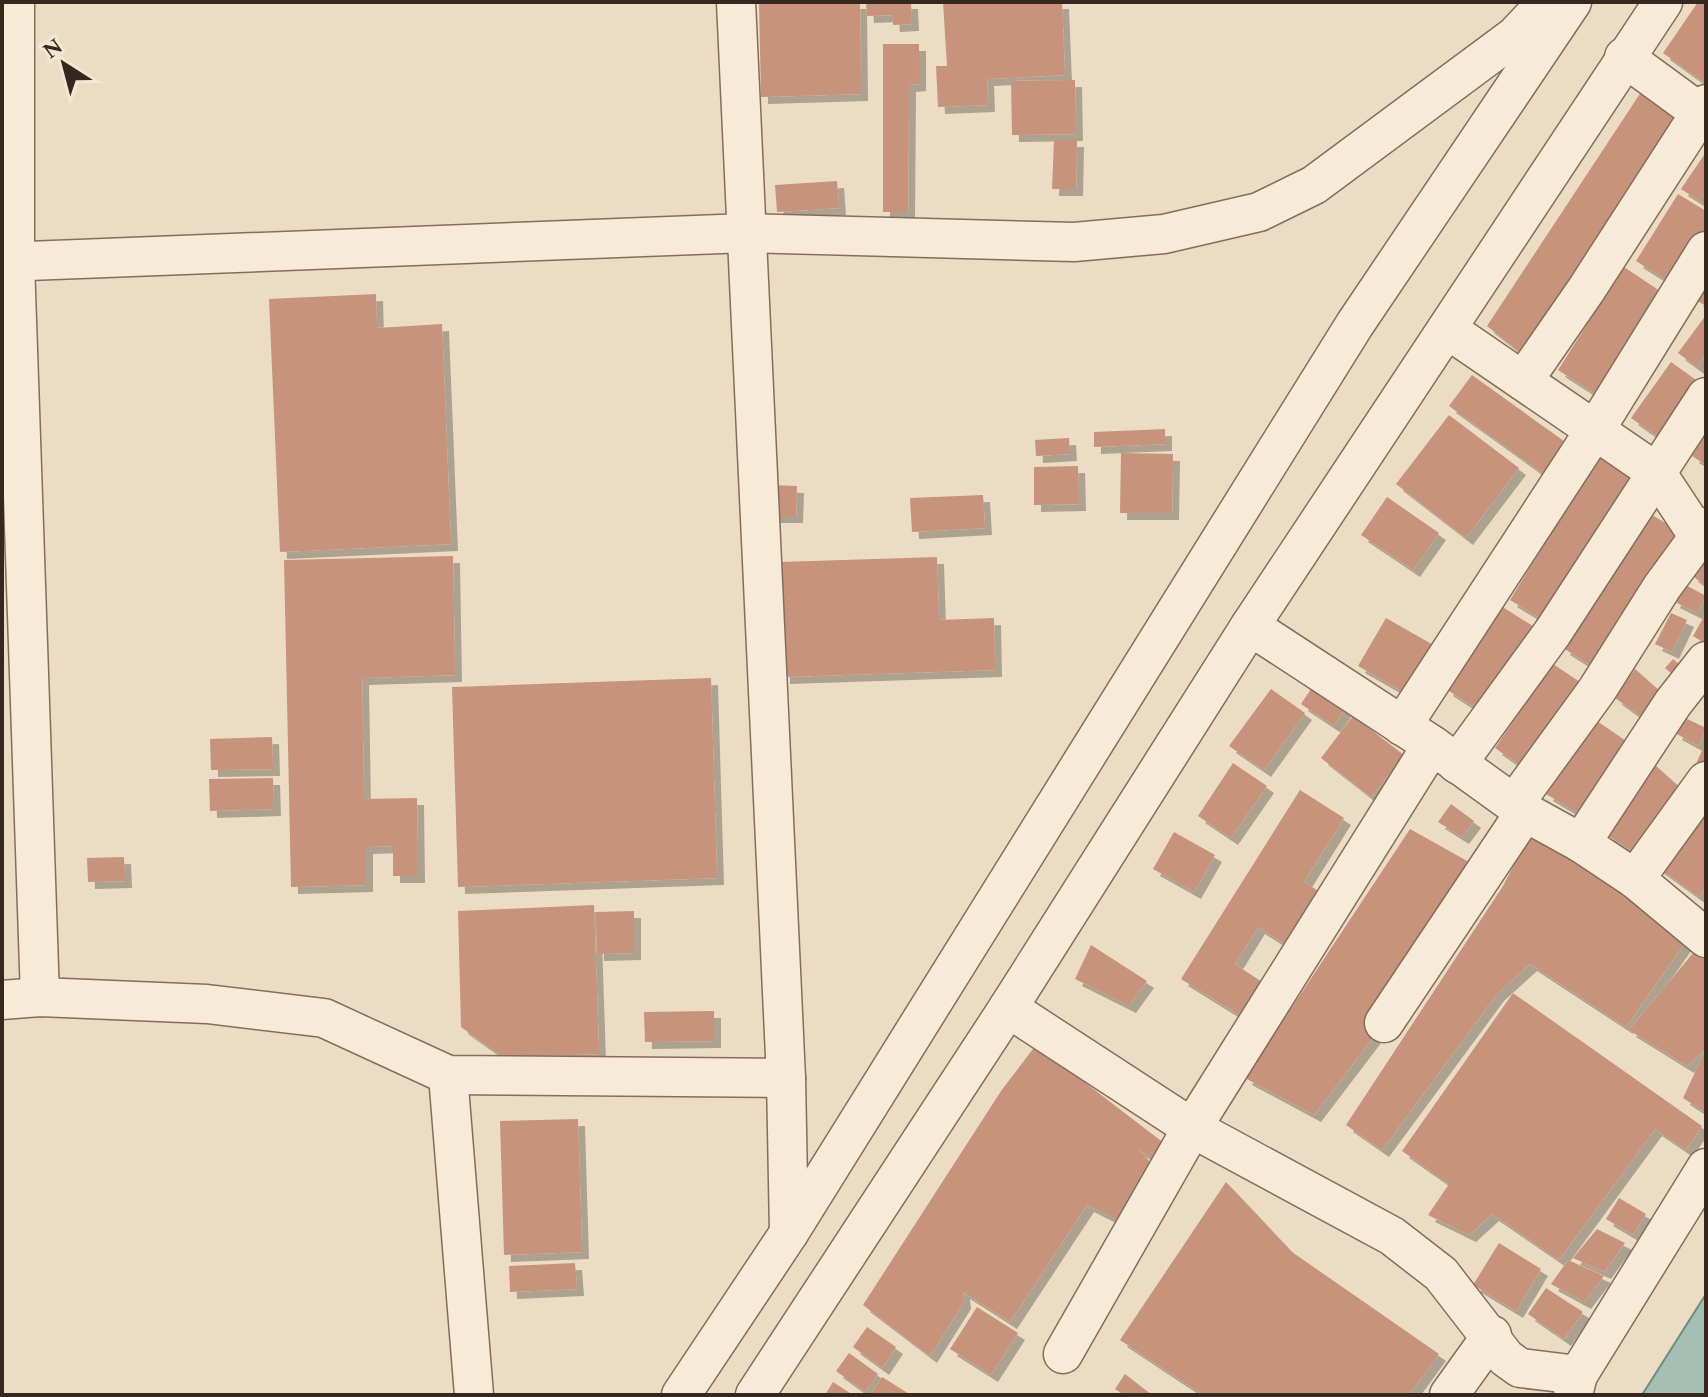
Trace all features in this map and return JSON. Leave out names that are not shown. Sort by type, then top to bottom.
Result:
[{"type":"street","points":[[15,2],[8,262],[40,997]]},
{"type":"street","points":[[736,2],[786,1078],[789,1233]]},
{"type":"street","points":[[8,262],[747,233],[1074,242],[1164,234],[1259,212],[1314,185],[1515,36],[1547,2]]},
{"type":"street","points":[[681,1395],[789,1233],[1355,324],[1572,2]]},
{"type":"street","points":[[755,1395],[1008,1008],[1250,626],[1663,2]]},
{"type":"street","points":[[1523,381],[1704,111],[1624,57]]},
{"type":"street","points":[[1063,1354],[1192,1128],[1430,745],[1595,430],[1706,251]]},
{"type":"street","points":[[1384,1023],[1662,587],[1704,535],[1656,472],[1447,329]]},
{"type":"street","points":[[1430,745],[1553,632],[1706,397]]},
{"type":"street","points":[[1250,626],[1519,808],[1581,843],[1635,879],[1702,928]]},
{"type":"street","points":[[1581,843],[1673,703],[1706,661]]},
{"type":"street","points":[[1635,879],[1706,781]]},
{"type":"street","points":[[2,1000],[40,997],[207,1004],[324,1018],[448,1075],[786,1078]]},
{"type":"street","points":[[1008,1008],[1192,1128],[1392,1236],[1441,1274],[1492,1335],[1506,1358],[1520,1368],[1576,1385],[1706,1168]]},
{"type":"street","points":[[448,1075],[474,1395]]},
{"type":"street","points":[[1449,1395],[1492,1335]]},
{"type":"shaded area","points":[[1706,1294],[1706,1395],[1642,1395]]},
{"type":"building","points":[[759,2],[860,2],[861,94],[761,97]]},
{"type":"building","points":[[866,2],[911,2],[912,24],[893,25],[892,15],[867,16]]},
{"type":"building","points":[[943,2],[1062,2],[1065,75],[987,79],[988,105],[938,107],[936,66],[947,66]]},
{"type":"building","points":[[1698,2],[1706,2],[1706,84],[1663,53]]},
{"type":"building","points":[[883,44],[919,44],[919,84],[909,85],[908,212],[883,212]]},
{"type":"building","points":[[1075,80],[1076,134],[1012,135],[1011,81]]},
{"type":"building","points":[[1649,80],[1700,113],[1531,361],[1487,326]]},
{"type":"building","points":[[1054,140],[1077,140],[1076,189],[1052,189]]},
{"type":"building","points":[[1706,152],[1706,205],[1681,189]]},
{"type":"building","points":[[837,181],[839,208],[777,212],[775,185]]},
{"type":"building","points":[[1678,194],[1706,211],[1706,235],[1674,285],[1636,261]]},
{"type":"building","points":[[1624,267],[1666,295],[1600,397],[1558,370]]},
{"type":"building","points":[[1706,286],[1706,306],[1696,300]]},
{"type":"building","points":[[376,294],[377,328],[442,324],[451,544],[280,552],[269,299]]},
{"type":"building","points":[[1706,315],[1706,354],[1697,367],[1678,353]]},
{"type":"building","points":[[1671,362],[1706,387],[1668,444],[1631,418]]},
{"type":"building","points":[[1472,375],[1568,444],[1545,475],[1449,406]]},
{"type":"building","points":[[1449,415],[1519,468],[1466,538],[1396,484]]},
{"type":"building","points":[[1165,429],[1165,444],[1094,447],[1094,432]]},
{"type":"building","points":[[1706,434],[1706,465],[1692,456]]},
{"type":"building","points":[[1069,438],[1070,454],[1036,456],[1035,440]]},
{"type":"building","points":[[1606,443],[1649,469],[1553,626],[1510,600]]},
{"type":"building","points":[[1121,453],[1173,454],[1172,513],[1120,513]]},
{"type":"building","points":[[1078,466],[1079,504],[1034,505],[1034,467]]},
{"type":"building","points":[[771,485],[797,486],[796,516],[771,516]]},
{"type":"building","points":[[983,495],[985,528],[912,532],[910,498]]},
{"type":"building","points":[[1387,497],[1439,533],[1413,570],[1361,535]]},
{"type":"building","points":[[1649,513],[1690,538],[1604,674],[1563,648]]},
{"type":"building","points":[[1706,555],[1706,586],[1691,575]]},
{"type":"building","points":[[453,556],[455,675],[362,678],[364,799],[417,798],[418,876],[393,876],[393,846],[366,847],[366,885],[291,887],[284,560]]},
{"type":"building","points":[[937,557],[939,620],[994,618],[995,670],[783,677],[780,562]]},
{"type":"building","points":[[1682,583],[1706,596],[1697,613],[1673,601]]},
{"type":"building","points":[[1501,606],[1541,631],[1486,715],[1446,689]]},
{"type":"building","points":[[1671,613],[1687,620],[1672,652],[1655,644]]},
{"type":"building","points":[[1706,613],[1706,644],[1693,636]]},
{"type":"building","points":[[1386,618],[1435,646],[1407,694],[1358,666]]},
{"type":"building","points":[[1673,659],[1690,673],[1681,682],[1665,668]]},
{"type":"building","points":[[1553,664],[1589,688],[1531,773],[1495,748]]},
{"type":"building","points":[[1635,669],[1668,698],[1650,723],[1615,698]]},
{"type":"building","points":[[711,678],[717,878],[458,887],[452,687]]},
{"type":"building","points":[[1313,686],[1346,707],[1334,726],[1301,704]]},
{"type":"building","points":[[1271,689],[1305,713],[1264,770],[1229,746]]},
{"type":"building","points":[[1353,716],[1404,755],[1371,797],[1321,758]]},
{"type":"building","points":[[1683,717],[1706,728],[1699,746],[1675,733]]},
{"type":"building","points":[[1597,721],[1635,747],[1584,817],[1546,794]]},
{"type":"building","points":[[272,737],[273,769],[211,770],[210,739]]},
{"type":"building","points":[[1703,748],[1706,749],[1706,774],[1694,769]]},
{"type":"building","points":[[1233,763],[1267,786],[1231,838],[1198,816]]},
{"type":"building","points":[[1654,764],[1684,791],[1643,858],[1605,834]]},
{"type":"building","points":[[273,778],[274,809],[210,811],[209,779]]},
{"type":"building","points":[[1300,790],[1344,818],[1304,882],[1320,892],[1286,945],[1258,927],[1235,964],[1265,984],[1244,1018],[1181,979]]},
{"type":"building","points":[[1706,796],[1706,887],[1699,897],[1656,866]]},
{"type":"building","points":[[1451,804],[1474,821],[1462,837],[1438,822]]},
{"type":"building","points":[[1410,829],[1485,871],[1384,1023],[1314,1115],[1245,1078]]},
{"type":"building","points":[[1174,832],[1215,855],[1194,892],[1153,869]]},
{"type":"building","points":[[1531,832],[1689,937],[1626,1027],[1530,964],[1497,994],[1382,1150],[1346,1125],[1503,886]]},
{"type":"building","points":[[124,857],[125,881],[88,882],[87,858]]},
{"type":"building","points":[[594,905],[599,1054],[503,1057],[461,1027],[458,911]]},
{"type":"building","points":[[634,911],[634,953],[597,954],[596,912]]},
{"type":"building","points":[[1091,945],[1147,981],[1129,1006],[1075,979]]},
{"type":"building","points":[[1698,947],[1706,952],[1706,1049],[1687,1066],[1629,1030]]},
{"type":"building","points":[[1513,993],[1702,1126],[1686,1150],[1655,1129],[1559,1260],[1492,1214],[1469,1235],[1428,1215],[1449,1184],[1402,1151]]},
{"type":"building","points":[[714,1011],[714,1041],[645,1042],[644,1012]]},
{"type":"building","points":[[1036,1045],[1173,1150],[1161,1164],[1139,1150],[1156,1170],[1123,1223],[1087,1205],[1010,1322],[963,1292],[964,1302],[930,1356],[863,1305],[1001,1091]]},
{"type":"building","points":[[1706,1049],[1706,1113],[1683,1098]]},
{"type":"building","points":[[578,1119],[582,1252],[504,1255],[500,1121]]},
{"type":"building","points":[[1226,1182],[1292,1252],[1439,1354],[1409,1395],[1203,1395],[1120,1340]]},
{"type":"building","points":[[1619,1198],[1646,1214],[1633,1235],[1606,1219]]},
{"type":"building","points":[[1597,1229],[1625,1243],[1604,1272],[1573,1258]]},
{"type":"building","points":[[1499,1243],[1541,1269],[1516,1311],[1473,1285]]},
{"type":"building","points":[[1568,1260],[1604,1276],[1584,1302],[1551,1284]]},
{"type":"building","points":[[575,1263],[577,1289],[510,1292],[509,1266]]},
{"type":"building","points":[[1546,1288],[1583,1312],[1564,1339],[1528,1314]]},
{"type":"building","points":[[977,1307],[1018,1333],[991,1375],[950,1349]]},
{"type":"building","points":[[867,1327],[896,1347],[882,1368],[853,1347]]},
{"type":"building","points":[[849,1353],[878,1374],[865,1392],[836,1371]]},
{"type":"building","points":[[1125,1374],[1152,1395],[1124,1395],[1115,1389]]},
{"type":"building","points":[[882,1377],[911,1395],[870,1395]]},
{"type":"building","points":[[833,1382],[853,1395],[825,1395]]}]
